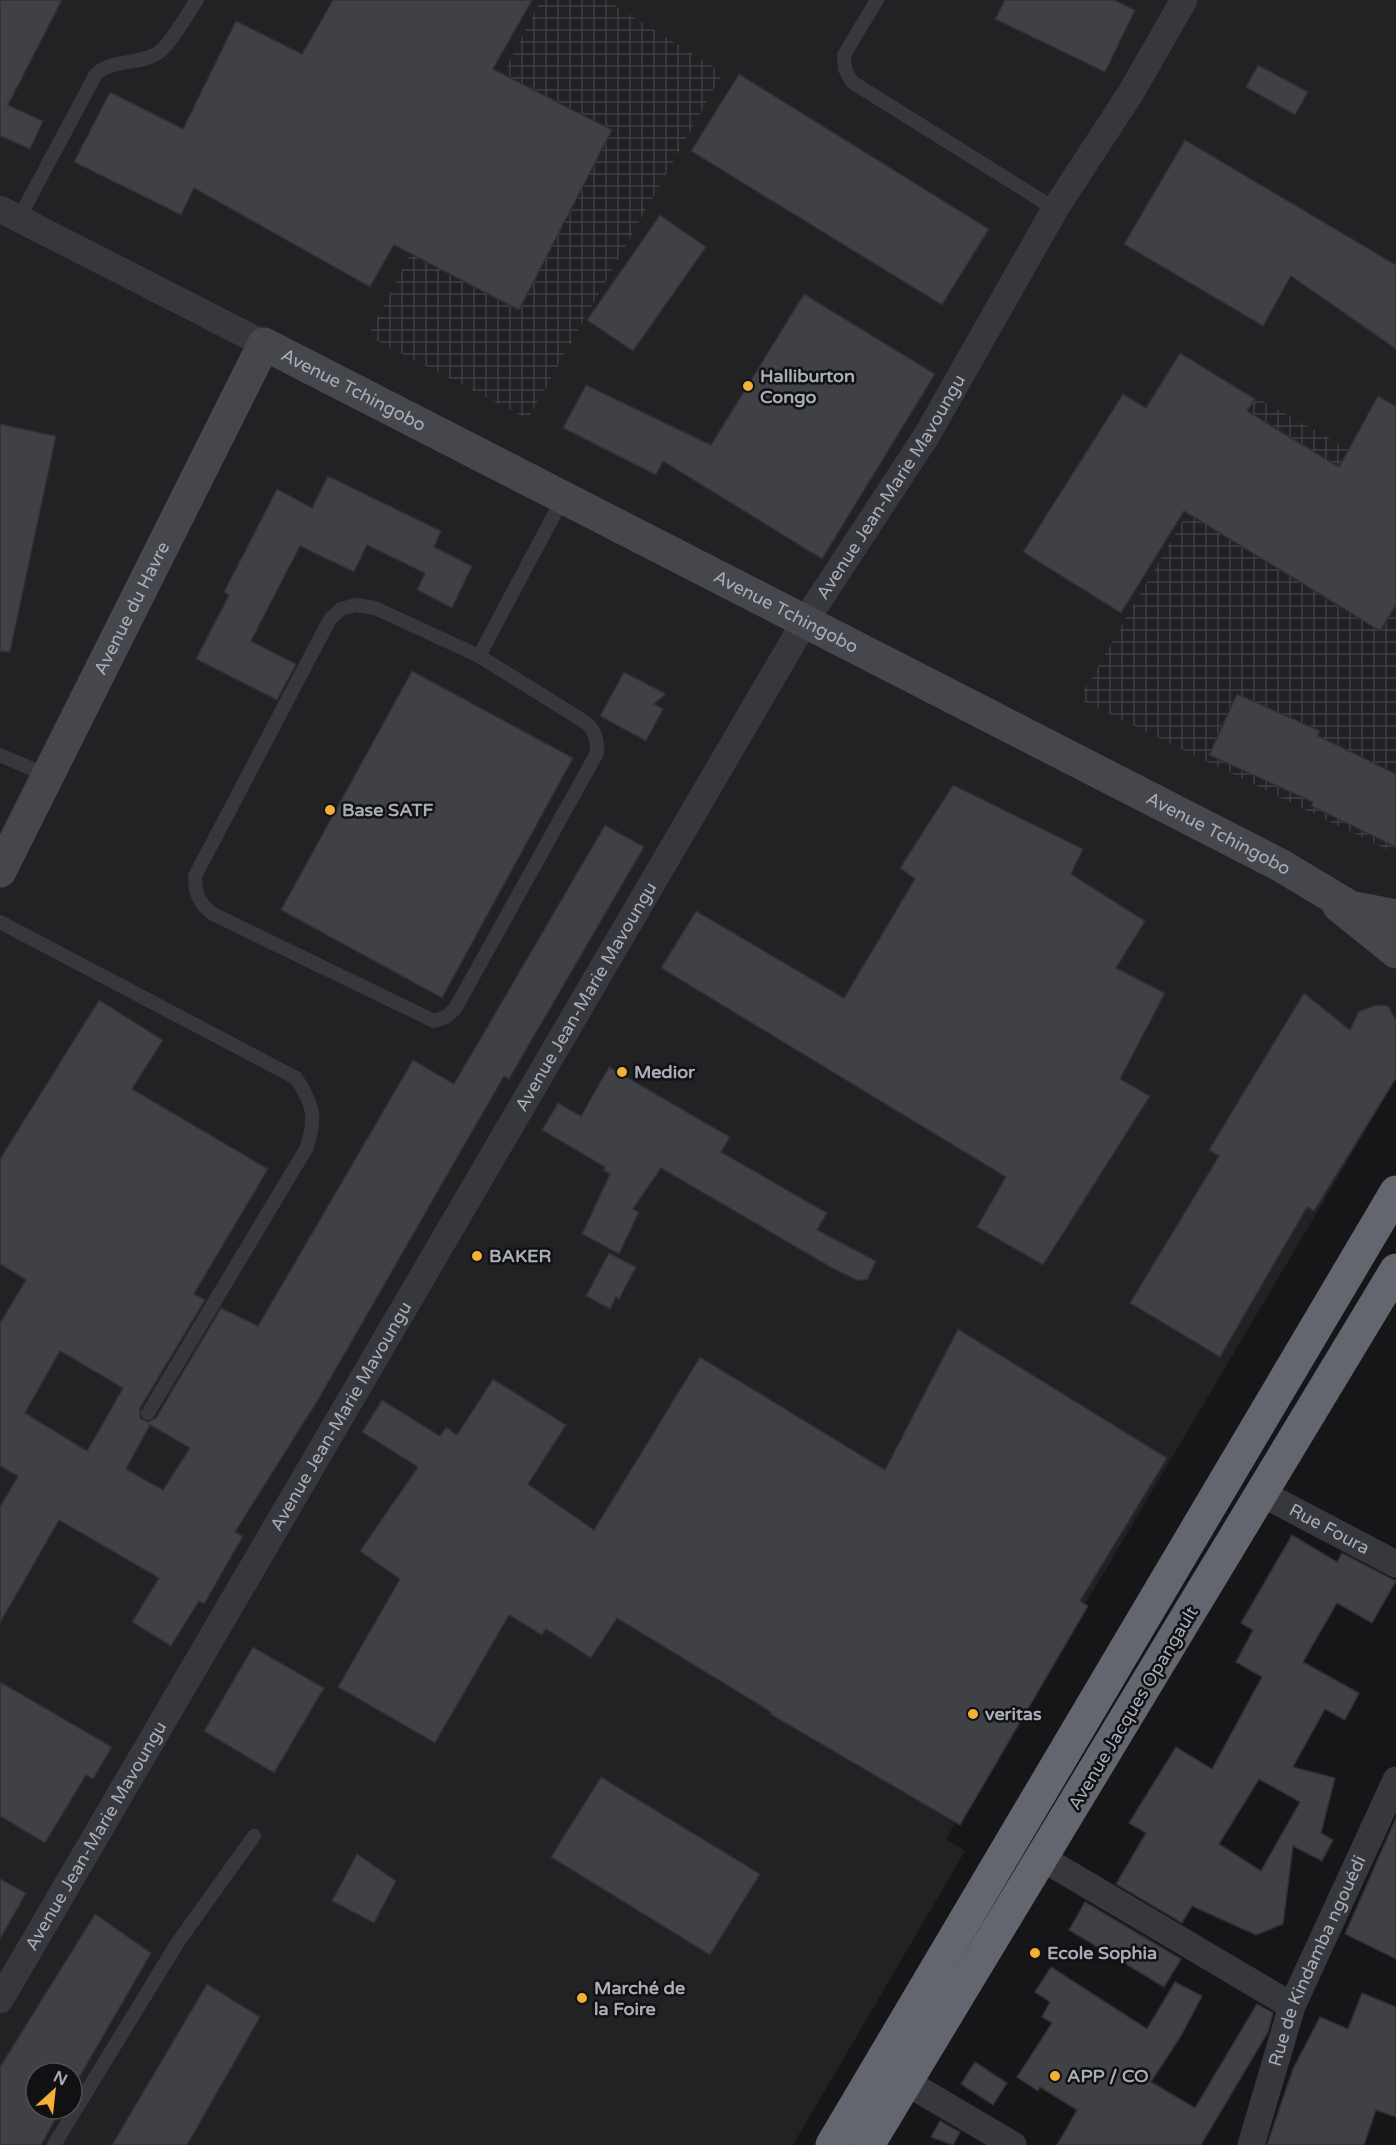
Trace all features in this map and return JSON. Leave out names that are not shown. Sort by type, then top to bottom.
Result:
[{"type":"highway","points":[[832,2145],[1396,1192]]},
{"type":"highway","name":"Avenue Jacques Opangault","points":[[868,2145],[1263,1494],[1396,1270]]},
{"type":"street","name":"Avenue Jean-Marie Mavoungu","points":[[0,2000],[804,623],[927,435],[1055,209],[1130,94],[1184,0]]},
{"type":"street","points":[[9,213],[264,345]]},
{"type":"street","name":"Avenue Tchingobo","points":[[264,345],[1307,880],[1350,907],[1396,916]]},
{"type":"street","name":"Avenue du Havre","points":[[0,871],[46,775],[264,345]]},
{"type":"street","name":"Avenue Tchingobo","points":[[1307,880],[1396,952]]},
{"type":"street","name":"Rue Foura","points":[[1263,1494],[1396,1564]]},
{"type":"street","name":"Rue de Kindamba ngouédi","points":[[1251,2145],[1292,2006],[1396,1780]]},
{"type":"street","points":[[1042,1858],[1292,2006]]},
{"type":"street","points":[[906,2082],[1012,2145]]},
{"type":"lane","points":[[9,213],[96,74],[103,67],[149,57],[159,52],[197,0]]},
{"type":"lane","points":[[877,0],[844,55],[845,69],[852,82],[1055,209]]},
{"type":"lane","points":[[479,656],[563,498]]},
{"type":"lane","points":[[356,605],[375,608],[479,656],[585,722],[593,729],[597,740],[597,753],[455,1009],[446,1017],[434,1021],[423,1017],[202,906],[195,890],[195,876],[330,619],[341,609],[356,605]]},
{"type":"lane","points":[[0,755],[46,775]]},
{"type":"lane","points":[[0,922],[296,1078],[308,1097],[314,1126],[306,1149],[148,1413]]},
{"type":"lane","points":[[54,2145],[178,1942],[254,1836]]},
{"type":"shaded area","points":[[0,0],[1396,0],[1396,1079],[946,1839],[965,1851],[793,2145],[0,2145]]},
{"type":"shaded area","points":[[541,0],[606,0],[723,73],[528,419],[368,336]]},
{"type":"shaded area","points":[[1255,397],[1361,456],[1396,410],[1396,854],[1079,699]]},
{"type":"building","points":[[0,0],[62,0],[8,105],[43,121],[30,149],[0,136]]},
{"type":"building","points":[[333,0],[532,0],[493,69],[612,130],[519,310],[394,245],[370,287],[194,188],[181,215],[74,162],[110,92],[183,129],[236,21],[302,54]]},
{"type":"building","points":[[1005,0],[1114,0],[1135,10],[1105,72],[995,19]]},
{"type":"building","points":[[1258,65],[1308,92],[1295,115],[1246,87]]},
{"type":"building","points":[[739,74],[989,229],[942,305],[691,151]]},
{"type":"building","points":[[1185,140],[1396,265],[1396,349],[1291,276],[1263,326],[1124,244]]},
{"type":"building","points":[[660,215],[706,247],[633,351],[587,320]]},
{"type":"building","points":[[804,294],[935,374],[822,559],[663,461],[656,475],[563,428],[586,385],[711,445]]},
{"type":"building","points":[[1180,353],[1255,399],[1247,411],[1339,467],[1378,396],[1396,406],[1396,605],[1380,631],[1184,511],[1121,613],[1023,552],[1123,394],[1146,408]]},
{"type":"building","points":[[0,424],[56,436],[10,652],[0,651]]},
{"type":"building","points":[[328,476],[441,531],[434,547],[472,566],[452,608],[417,590],[425,573],[367,545],[354,572],[300,546],[251,641],[296,664],[277,700],[196,659],[229,595],[224,592],[277,489],[312,508]]},
{"type":"building","points":[[412,671],[573,758],[442,998],[281,910]]},
{"type":"building","points":[[624,672],[666,694],[654,704],[663,709],[646,741],[600,716]]},
{"type":"building","points":[[1237,694],[1320,731],[1318,736],[1396,774],[1396,847],[1311,806],[1313,802],[1209,755]]},
{"type":"building","points":[[953,785],[1083,849],[1071,874],[1145,921],[1116,968],[1165,993],[1120,1079],[1150,1096],[1043,1265],[977,1227],[1006,1177],[661,968],[696,911],[844,998],[915,879],[900,868]]},
{"type":"building","points":[[605,825],[644,847],[509,1079],[504,1076],[318,1400],[235,1532],[243,1536],[204,1604],[199,1601],[171,1646],[132,1622],[159,1578],[59,1520],[0,1623],[0,1507],[18,1476],[0,1466],[0,1323],[26,1280],[0,1264],[0,1159],[99,1000],[163,1040],[132,1089],[268,1169],[194,1294],[205,1300],[140,1408],[140,1418],[148,1422],[156,1418],[221,1308],[258,1326],[413,1060],[454,1084]],"holes":[[[60,1351],[123,1388],[87,1451],[25,1413]],[[150,1425],[190,1448],[163,1490],[126,1469]]]},
{"type":"building","points":[[1304,993],[1350,1030],[1359,1011],[1377,1005],[1388,1006],[1396,1020],[1396,1078],[1314,1211],[1307,1207],[1220,1357],[1130,1303],[1219,1156],[1209,1150]]},
{"type":"building","points":[[609,1067],[730,1137],[721,1152],[827,1213],[817,1230],[876,1261],[867,1280],[857,1280],[832,1268],[661,1168],[633,1209],[639,1212],[619,1254],[582,1234],[610,1174],[603,1170],[605,1167],[542,1130],[558,1103],[581,1116]]},
{"type":"building","points":[[609,1253],[636,1267],[619,1299],[616,1297],[610,1309],[586,1296]]},
{"type":"building","points":[[958,1329],[1167,1458],[1080,1601],[1088,1606],[960,1825],[770,1714],[771,1712],[617,1618],[591,1658],[546,1629],[542,1635],[509,1615],[435,1743],[338,1687],[400,1579],[360,1551],[418,1467],[362,1432],[382,1400],[440,1436],[446,1427],[457,1435],[493,1379],[566,1425],[528,1484],[594,1530],[700,1357],[885,1470]]},
{"type":"building","points":[[1292,1535],[1337,1562],[1342,1553],[1396,1581],[1372,1623],[1337,1603],[1303,1662],[1359,1693],[1345,1720],[1325,1709],[1293,1767],[1335,1778],[1321,1833],[1333,1840],[1322,1861],[1293,1846],[1283,1924],[1256,1935],[1192,1906],[1182,1923],[1116,1884],[1146,1833],[1129,1823],[1176,1747],[1212,1769],[1262,1677],[1236,1662],[1253,1630],[1241,1623]],"holes":[[[1259,1779],[1300,1802],[1261,1871],[1219,1844]]]},
{"type":"building","points":[[253,1647],[324,1688],[274,1773],[204,1731]]},
{"type":"building","points":[[0,1682],[112,1747],[93,1779],[86,1775],[45,1843],[0,1816]]},
{"type":"building","points":[[601,1777],[760,1874],[710,1955],[551,1857]]},
{"type":"building","points":[[1396,1818],[1396,1959],[1345,1934]]},
{"type":"building","points":[[357,1854],[396,1881],[374,1923],[332,1901]]},
{"type":"building","points":[[0,1879],[26,1893],[0,1939]]},
{"type":"building","points":[[1085,1902],[1181,1959],[1164,1987],[1069,1930]]},
{"type":"building","points":[[95,1914],[151,1953],[84,2069],[84,2061],[24,2061],[24,2121],[54,2121],[41,2145],[0,2145],[0,2067]]},
{"type":"building","points":[[1051,1967],[1147,2029],[1175,1982],[1202,1996],[1182,2034],[1151,2082],[1195,2108],[1257,2004],[1273,2013],[1268,2032],[1201,2145],[1057,2145],[1077,2110],[1040,2087],[1038,2091],[1017,2077],[1052,2023],[1042,2017],[1050,2002],[1035,1992]]},
{"type":"building","points":[[207,1984],[260,2017],[187,2145],[112,2145]]},
{"type":"building","points":[[1362,1993],[1396,2007],[1396,2117],[1376,2110],[1364,2145],[1267,2145],[1293,2069],[1320,2017],[1348,2029]]},
{"type":"building","points":[[975,2062],[1007,2083],[993,2105],[961,2084]]},
{"type":"building","points":[[940,2121],[960,2132],[953,2145],[931,2137]]},
{"type":"place","name":"Halliburton Congo","points":[[748,386]]},
{"type":"place","name":"Base SATF","points":[[330,810]]},
{"type":"place","name":"Medior","points":[[622,1072]]},
{"type":"place","name":"BAKER","points":[[477,1256]]},
{"type":"place","name":"veritas","points":[[973,1714]]},
{"type":"place","name":"Ecole Sophia","points":[[1035,1953]]},
{"type":"place","name":"Marché de la Foire","points":[[582,1998]]},
{"type":"place","name":"APP / CO","points":[[1055,2076]]}]
